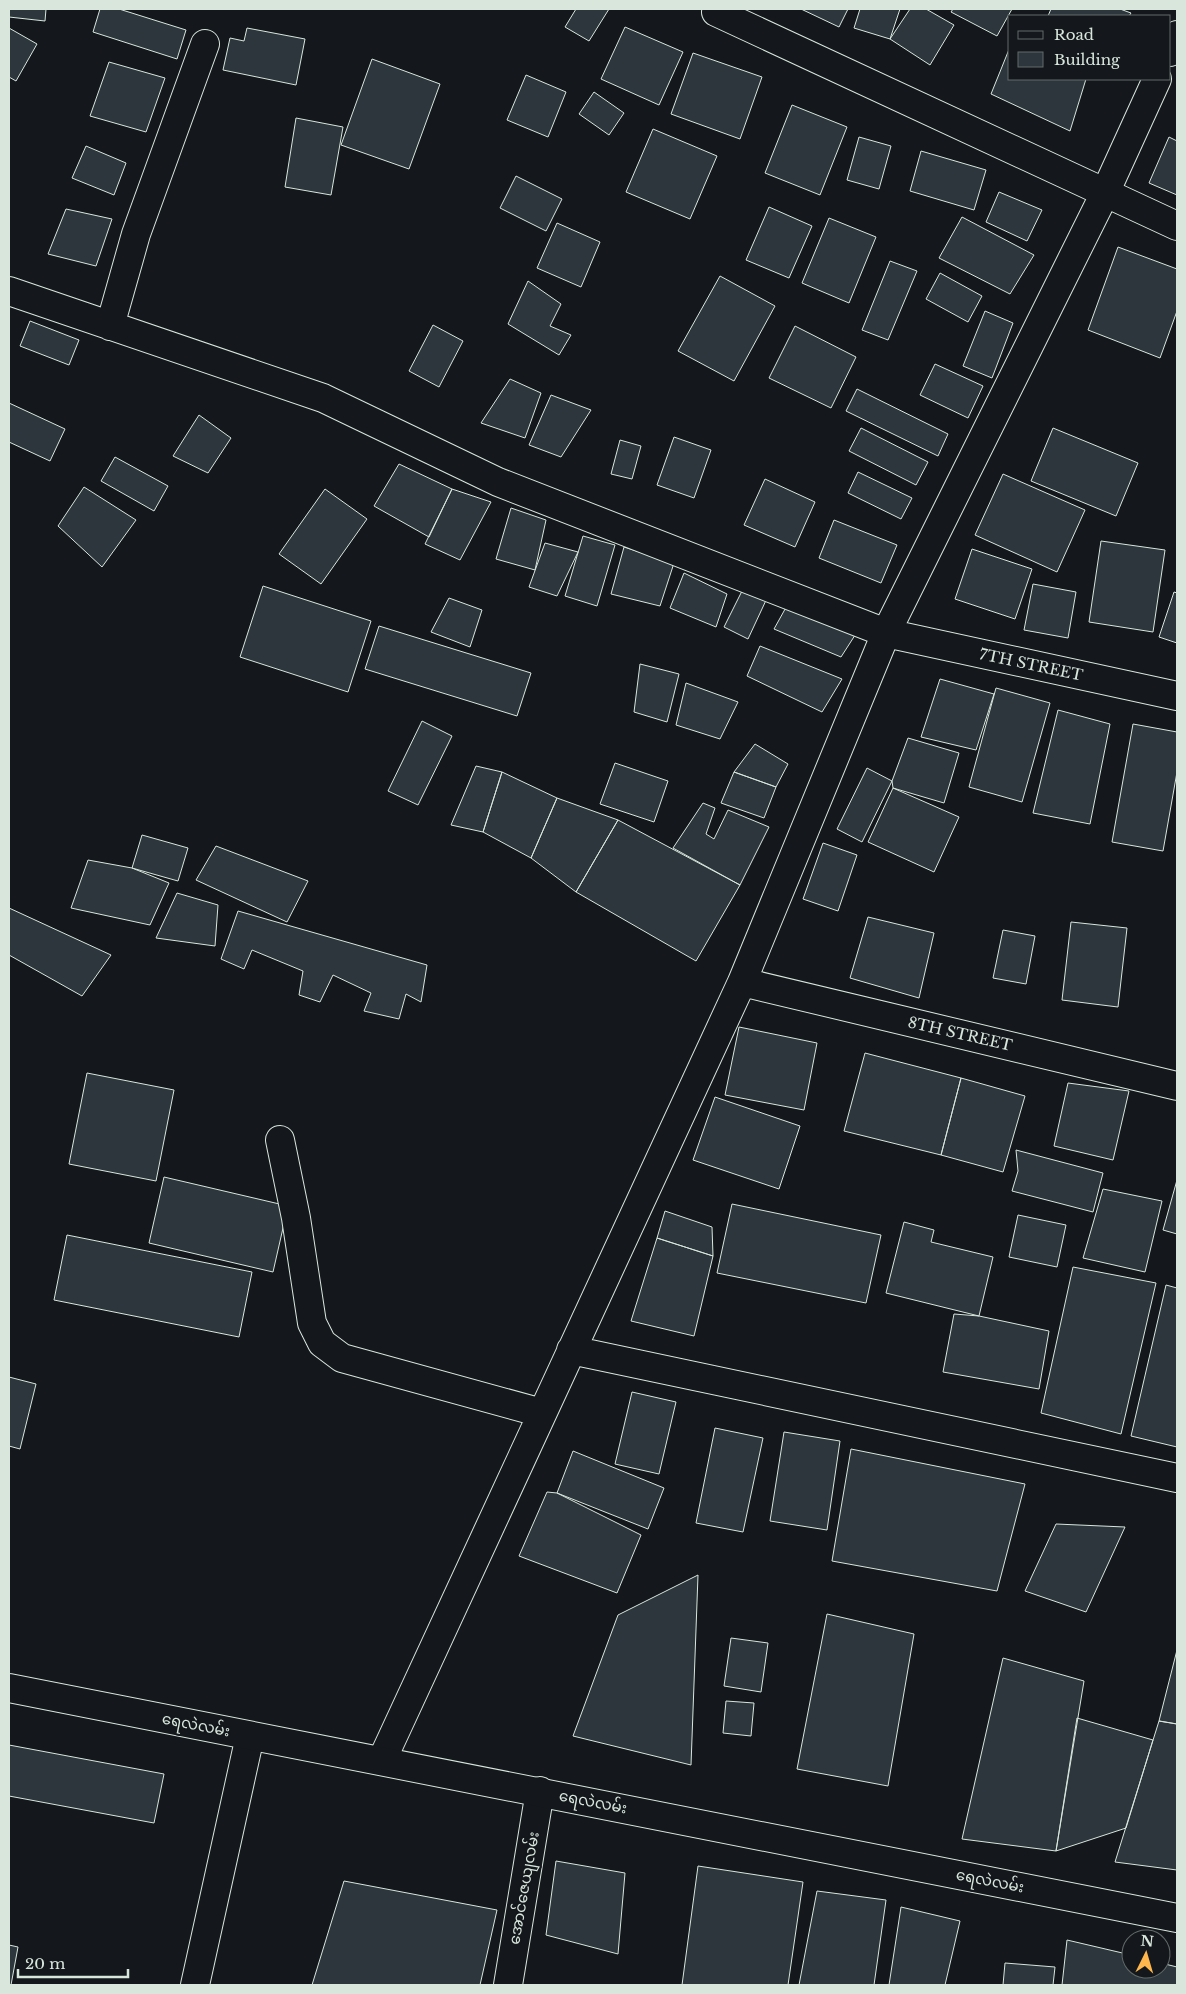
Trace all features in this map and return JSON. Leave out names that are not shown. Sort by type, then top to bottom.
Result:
[{"type":"street","points":[[716,12],[1177,226]]},
{"type":"street","points":[[1171,50],[1177,35]]},
{"type":"street","points":[[110,326],[136,234],[205,44]]},
{"type":"street","points":[[382,1760],[742,982],[886,633],[1105,193],[1157,80]]},
{"type":"street","name":"7TH STREET","points":[[9,291],[323,398],[498,482],[886,633],[1177,696]]},
{"type":"street","name":"8TH STREET","points":[[742,982],[1177,1086]]},
{"type":"street","points":[[280,1140],[296,1218],[312,1324],[322,1343],[342,1358],[542,1413]]},
{"type":"street","points":[[572,1350],[1177,1478]]},
{"type":"street","name":"ရေလဲလမ်း","points":[[9,1688],[540,1791],[1177,1918]]},
{"type":"street","points":[[195,1985],[250,1736]]},
{"type":"street","name":"အောင်ဇေယျလမ်း","points":[[508,1985],[540,1791]]},
{"type":"building","points":[[9,9],[46,9],[45,21],[9,17]]},
{"type":"building","points":[[100,9],[119,9],[186,30],[177,59],[93,32]]},
{"type":"building","points":[[576,9],[609,9],[589,41],[565,27]]},
{"type":"building","points":[[801,9],[848,9],[839,27]]},
{"type":"building","points":[[860,9],[900,9],[890,39],[854,28]]},
{"type":"building","points":[[910,9],[926,9],[954,25],[930,65],[890,39]]},
{"type":"building","points":[[953,9],[1012,9],[997,36],[951,12]]},
{"type":"building","points":[[1051,9],[1120,9],[1131,13],[1130,15],[1048,15]]},
{"type":"building","points":[[625,27],[683,52],[659,105],[601,79]]},
{"type":"building","points":[[9,28],[37,44],[16,81],[9,77]]},
{"type":"building","points":[[247,28],[305,39],[296,85],[223,70],[230,38],[244,41]]},
{"type":"building","points":[[1008,52],[1008,80],[1086,80],[1070,131],[991,94]]},
{"type":"building","points":[[693,53],[762,77],[740,139],[671,114]]},
{"type":"building","points":[[372,59],[440,84],[409,169],[341,145]]},
{"type":"building","points":[[109,62],[165,78],[146,132],[90,116]]},
{"type":"building","points":[[526,75],[566,92],[548,137],[507,120]]},
{"type":"building","points":[[594,92],[624,113],[609,135],[579,114]]},
{"type":"building","points":[[792,105],[847,127],[820,195],[765,173]]},
{"type":"building","points":[[296,118],[343,127],[331,195],[285,187]]},
{"type":"building","points":[[653,129],[717,156],[690,219],[626,192]]},
{"type":"building","points":[[859,137],[891,146],[879,189],[847,180]]},
{"type":"building","points":[[1169,137],[1177,141],[1177,195],[1149,183]]},
{"type":"building","points":[[86,146],[126,163],[114,195],[72,178]]},
{"type":"building","points":[[921,151],[986,170],[974,210],[910,191]]},
{"type":"building","points":[[516,176],[562,199],[546,231],[500,208]]},
{"type":"building","points":[[999,192],[1042,210],[1027,241],[986,222]]},
{"type":"building","points":[[769,207],[812,226],[789,278],[746,260]]},
{"type":"building","points":[[66,209],[112,219],[96,266],[48,254]]},
{"type":"building","points":[[962,217],[1034,255],[1010,294],[939,258]]},
{"type":"building","points":[[829,218],[876,237],[849,303],[802,283]]},
{"type":"building","points":[[557,223],[600,242],[581,287],[537,268]]},
{"type":"building","points":[[1118,247],[1177,269],[1177,311],[1160,358],[1088,330]]},
{"type":"building","points":[[890,261],[917,271],[888,340],[862,330]]},
{"type":"building","points":[[940,273],[982,296],[968,322],[926,299]]},
{"type":"building","points":[[720,276],[775,306],[734,381],[678,351]]},
{"type":"building","points":[[528,281],[561,304],[550,326],[571,335],[559,355],[508,324]]},
{"type":"building","points":[[985,311],[1013,323],[992,378],[963,366]]},
{"type":"building","points":[[30,321],[79,340],[69,365],[20,346]]},
{"type":"building","points":[[433,325],[463,341],[439,387],[409,371]]},
{"type":"building","points":[[795,326],[856,357],[831,408],[769,378]]},
{"type":"building","points":[[935,364],[983,386],[968,418],[920,395]]},
{"type":"building","points":[[510,379],[541,393],[525,438],[481,423]]},
{"type":"building","points":[[857,389],[948,434],[938,456],[846,411]]},
{"type":"building","points":[[551,395],[591,410],[561,457],[529,445]]},
{"type":"building","points":[[9,403],[65,429],[50,461],[9,442]]},
{"type":"building","points":[[199,415],[231,438],[208,473],[173,456]]},
{"type":"building","points":[[861,428],[928,462],[916,485],[849,451]]},
{"type":"building","points":[[1053,428],[1138,463],[1116,516],[1031,481]]},
{"type":"building","points":[[674,437],[711,450],[694,498],[657,485]]},
{"type":"building","points":[[620,440],[641,446],[632,479],[611,474]]},
{"type":"building","points":[[115,457],[168,486],[154,511],[101,481]]},
{"type":"building","points":[[399,464],[452,489],[429,537],[374,506]]},
{"type":"building","points":[[858,472],[912,498],[901,519],[848,493]]},
{"type":"building","points":[[1003,474],[1085,510],[1057,572],[975,535]]},
{"type":"building","points":[[765,479],[815,502],[795,547],[744,525]]},
{"type":"building","points":[[84,487],[136,520],[102,567],[58,526]]},
{"type":"building","points":[[325,489],[367,519],[321,584],[279,554]]},
{"type":"building","points":[[452,489],[491,502],[460,560],[425,544]]},
{"type":"building","points":[[511,508],[546,520],[535,570],[496,559]]},
{"type":"building","points":[[834,520],[897,545],[881,583],[819,558]]},
{"type":"building","points":[[583,536],[615,545],[597,606],[565,596]]},
{"type":"building","points":[[1101,541],[1165,550],[1153,632],[1089,622]]},
{"type":"building","points":[[545,543],[578,552],[557,596],[529,587]]},
{"type":"building","points":[[624,547],[674,563],[660,606],[611,594]]},
{"type":"building","points":[[972,549],[1032,569],[1015,619],[955,599]]},
{"type":"building","points":[[684,573],[727,594],[716,627],[670,608]]},
{"type":"building","points":[[1033,584],[1076,592],[1068,638],[1024,630]]},
{"type":"building","points":[[263,586],[371,621],[348,692],[240,657]]},
{"type":"building","points":[[743,589],[768,596],[748,639],[724,627]]},
{"type":"building","points":[[1174,592],[1177,593],[1177,643],[1159,637]]},
{"type":"building","points":[[449,598],[482,610],[470,647],[431,632]]},
{"type":"building","points":[[789,602],[859,629],[841,657],[774,629]]},
{"type":"building","points":[[379,626],[531,673],[517,716],[365,669]]},
{"type":"building","points":[[760,646],[842,679],[822,712],[747,676]]},
{"type":"building","points":[[640,664],[679,674],[667,722],[634,712]]},
{"type":"building","points":[[940,679],[994,694],[976,750],[921,737]]},
{"type":"building","points":[[686,683],[738,702],[720,739],[676,725]]},
{"type":"building","points":[[996,688],[1050,703],[1022,802],[969,787]]},
{"type":"building","points":[[1058,710],[1110,724],[1090,824],[1033,813]]},
{"type":"building","points":[[422,721],[452,736],[418,805],[388,791]]},
{"type":"building","points":[[1133,724],[1177,732],[1177,772],[1163,851],[1112,842]]},
{"type":"building","points":[[908,738],[959,753],[944,803],[893,788],[892,781]]},
{"type":"building","points":[[755,744],[788,764],[776,787],[734,772]]},
{"type":"building","points":[[615,763],[668,781],[654,822],[600,804]]},
{"type":"building","points":[[476,766],[502,772],[483,832],[451,825]]},
{"type":"building","points":[[867,768],[892,781],[862,842],[837,829]]},
{"type":"building","points":[[502,772],[557,798],[531,858],[483,832]]},
{"type":"building","points":[[734,772],[776,787],[764,818],[721,803]]},
{"type":"building","points":[[893,788],[959,817],[934,872],[868,842]]},
{"type":"building","points":[[557,798],[618,820],[576,892],[531,858]]},
{"type":"building","points":[[703,803],[715,808],[706,834],[714,839],[728,810],[769,827],[740,885],[673,848]]},
{"type":"building","points":[[618,820],[740,885],[696,961],[576,892]]},
{"type":"building","points":[[142,835],[188,848],[178,881],[132,868]]},
{"type":"building","points":[[823,843],[857,855],[838,911],[803,899]]},
{"type":"building","points":[[216,846],[308,881],[287,922],[196,880]]},
{"type":"building","points":[[88,860],[132,868],[169,883],[150,925],[71,908]]},
{"type":"building","points":[[177,893],[218,905],[215,946],[156,938]]},
{"type":"building","points":[[9,908],[111,955],[82,996],[9,955]]},
{"type":"building","points":[[238,911],[427,965],[421,1002],[406,994],[399,1019],[364,1011],[371,993],[333,975],[320,1002],[299,995],[303,971],[252,950],[244,969],[221,959]]},
{"type":"building","points":[[868,917],[934,933],[919,998],[850,978]]},
{"type":"building","points":[[1071,922],[1127,928],[1118,1007],[1062,1000]]},
{"type":"building","points":[[1003,930],[1035,936],[1026,984],[993,978]]},
{"type":"building","points":[[739,1027],[817,1043],[804,1110],[725,1095]]},
{"type":"building","points":[[865,1053],[961,1078],[941,1155],[844,1131]]},
{"type":"building","points":[[87,1073],[174,1090],[156,1181],[69,1164]]},
{"type":"building","points":[[961,1078],[1025,1096],[1003,1172],[941,1155]]},
{"type":"building","points":[[1068,1083],[1129,1091],[1113,1160],[1054,1146]]},
{"type":"building","points":[[715,1097],[800,1126],[779,1189],[693,1160]]},
{"type":"building","points":[[1016,1150],[1103,1173],[1093,1212],[1012,1191],[1018,1171]]},
{"type":"building","points":[[164,1177],[288,1206],[273,1272],[149,1243]]},
{"type":"building","points":[[1177,1180],[1177,1234],[1163,1230]]},
{"type":"building","points":[[1103,1189],[1162,1201],[1145,1272],[1083,1258]]},
{"type":"building","points":[[732,1204],[881,1235],[866,1303],[717,1273]]},
{"type":"building","points":[[665,1211],[712,1227],[713,1256],[657,1238]]},
{"type":"building","points":[[1018,1215],[1066,1225],[1057,1267],[1009,1257]]},
{"type":"building","points":[[904,1222],[934,1230],[931,1242],[993,1257],[979,1316],[886,1293]]},
{"type":"building","points":[[67,1235],[252,1272],[239,1337],[54,1300]]},
{"type":"building","points":[[657,1238],[713,1256],[694,1336],[631,1321]]},
{"type":"building","points":[[1073,1267],[1156,1283],[1121,1434],[1041,1413]]},
{"type":"building","points":[[1166,1285],[1177,1288],[1177,1447],[1131,1436]]},
{"type":"building","points":[[954,1314],[979,1316],[1049,1331],[1039,1389],[943,1372]]},
{"type":"building","points":[[9,1377],[36,1384],[20,1449],[9,1446]]},
{"type":"building","points":[[632,1392],[676,1402],[659,1474],[615,1464]]},
{"type":"building","points":[[715,1428],[763,1438],[743,1532],[696,1523]]},
{"type":"building","points":[[784,1432],[840,1441],[827,1530],[770,1521]]},
{"type":"building","points":[[851,1449],[1025,1484],[997,1591],[832,1561]]},
{"type":"building","points":[[573,1451],[664,1488],[648,1529],[557,1493]]},
{"type":"building","points":[[547,1492],[557,1493],[641,1535],[617,1593],[519,1556]]},
{"type":"building","points":[[1056,1524],[1125,1527],[1086,1612],[1025,1591]]},
{"type":"building","points":[[698,1575],[691,1765],[573,1736],[618,1615]]},
{"type":"building","points":[[827,1614],[914,1634],[888,1786],[797,1769]]},
{"type":"building","points":[[731,1638],[768,1643],[761,1692],[724,1686]]},
{"type":"building","points":[[1177,1650],[1177,1724],[1159,1721]]},
{"type":"building","points":[[1003,1658],[1084,1681],[1056,1851],[962,1839]]},
{"type":"building","points":[[726,1701],[754,1703],[751,1736],[723,1733]]},
{"type":"building","points":[[1077,1718],[1153,1740],[1126,1828],[1056,1851]]},
{"type":"building","points":[[1159,1721],[1177,1724],[1177,1870],[1115,1862]]},
{"type":"building","points":[[9,1745],[164,1774],[154,1823],[9,1796]]},
{"type":"building","points":[[556,1861],[625,1873],[618,1954],[546,1935]]},
{"type":"building","points":[[698,1866],[803,1882],[788,1985],[682,1985]]},
{"type":"building","points":[[344,1881],[497,1910],[480,1985],[312,1985]]},
{"type":"building","points":[[817,1891],[886,1900],[874,1985],[799,1985]]},
{"type":"building","points":[[901,1907],[960,1921],[945,1985],[889,1985]]},
{"type":"building","points":[[1067,1940],[1121,1953],[1121,1979],[1171,1979],[1171,1966],[1177,1967],[1177,1985],[1062,1985]]},
{"type":"building","points":[[9,1945],[18,1947],[11,1985],[9,1985]]},
{"type":"building","points":[[1005,1963],[1055,1967],[1053,1985],[1003,1985]]}]
